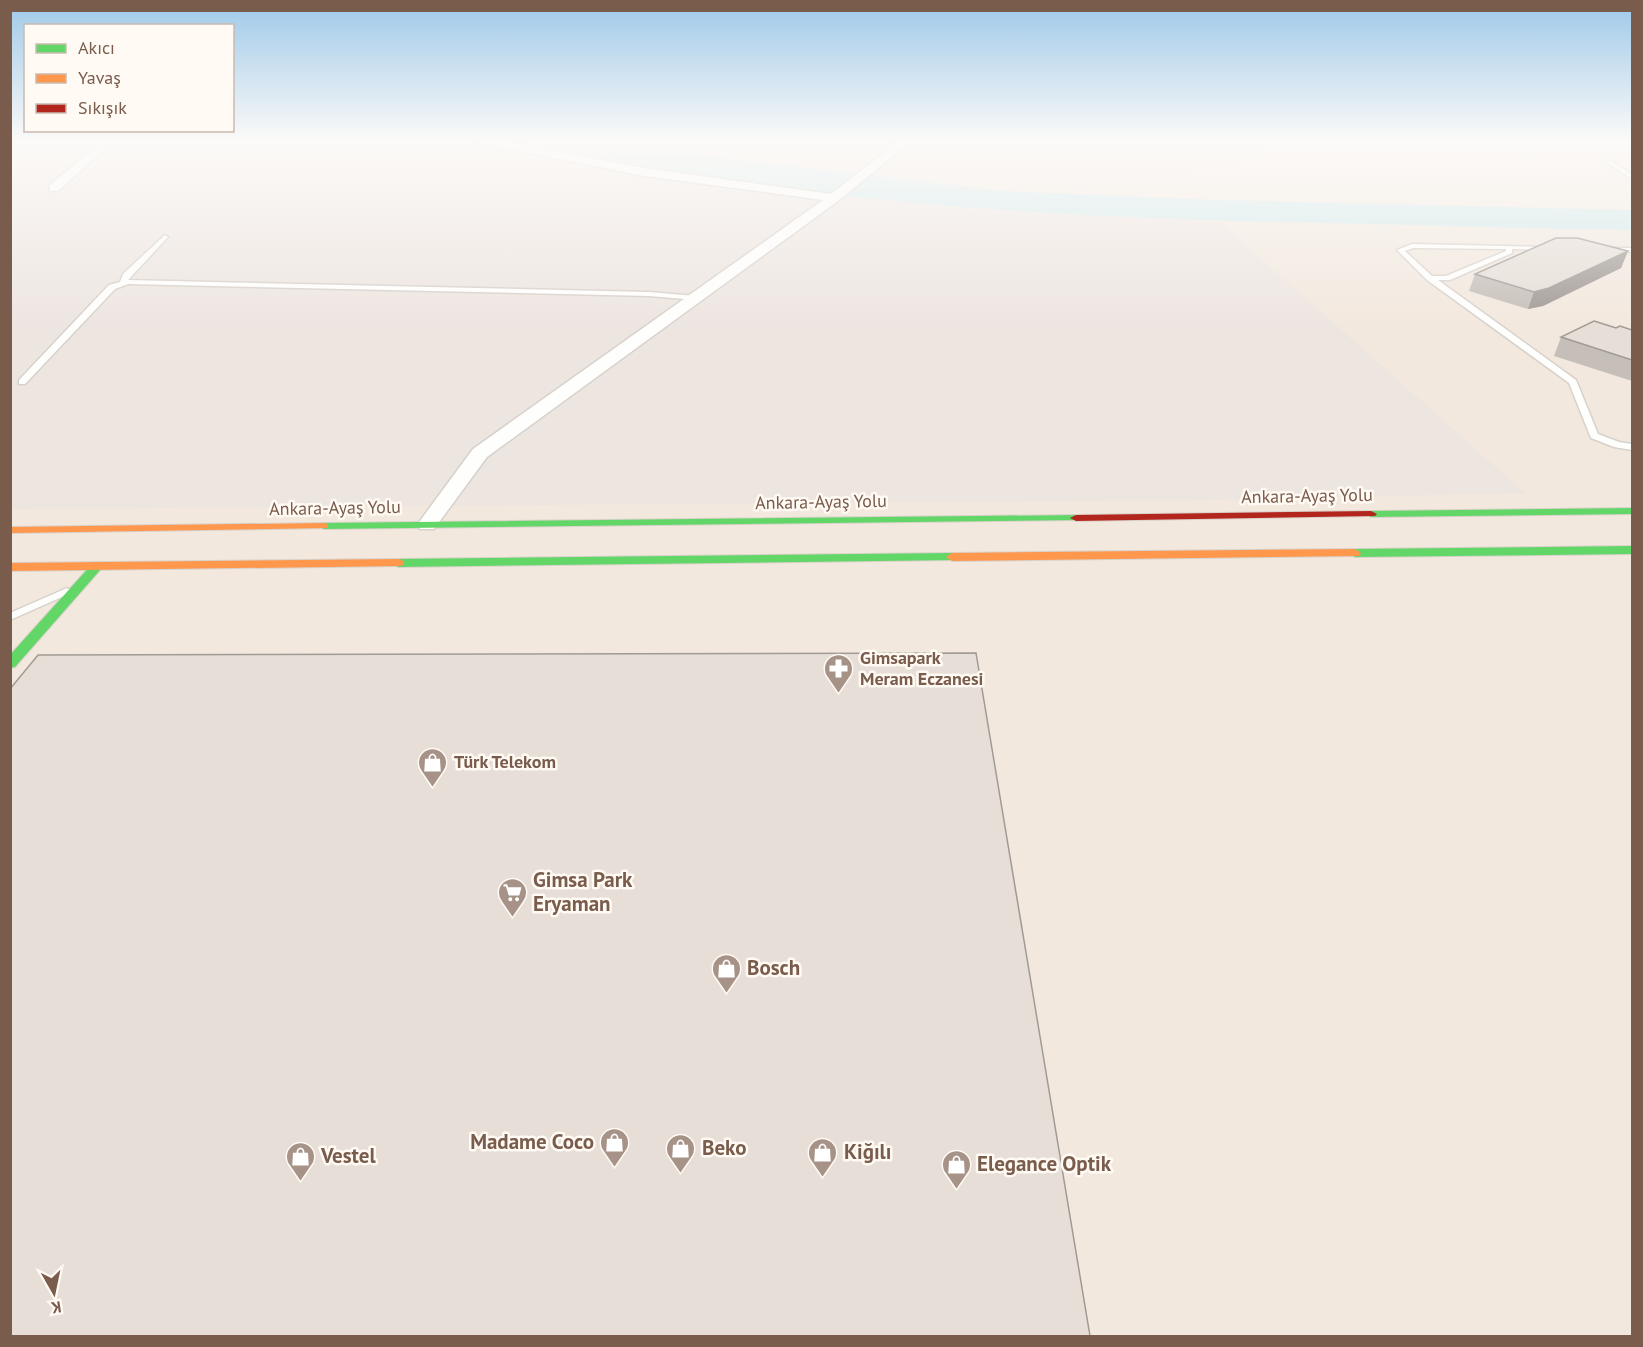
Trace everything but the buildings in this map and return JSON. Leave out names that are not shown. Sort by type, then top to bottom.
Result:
[{"type":"main road","name":"Ankara-Ayaş Yolu","points":[[10,530],[1632,511]]},
{"type":"main road","points":[[10,567],[1632,550]]},
{"type":"main road","points":[[10,664],[97,566]]},
{"type":"street","points":[[427,525],[480,453],[829,202]]},
{"type":"lane","points":[[123,283],[124,279],[165,237]]},
{"type":"lane","points":[[1563,248],[1412,246],[1400,250],[1430,278],[1573,382],[1594,436],[1610,443],[1632,447]]},
{"type":"lane","points":[[1430,278],[1447,278],[1510,252],[1508,247]]},
{"type":"lane","points":[[1596,249],[1632,250]]},
{"type":"lane","points":[[22,382],[112,287],[123,283],[649,294],[696,298]]},
{"type":"lane","points":[[10,617],[80,586]]},
{"type":"shaded area","points":[[10,202],[1632,202],[1632,1336],[11,1336]]},
{"type":"shaded area","points":[[10,202],[909,202],[972,209],[1220,222],[1525,493],[1211,500],[11,509]]},
{"type":"water","points":[[902,202],[1293,202],[1632,210],[1632,230],[1223,221]]},
{"type":"traffic: fast","points":[[1371,514],[1632,511]]},
{"type":"traffic: fast","points":[[324,526],[1076,518]]},
{"type":"traffic: fast","points":[[1355,553],[1632,550]]},
{"type":"traffic: fast","points":[[398,563],[952,557]]},
{"type":"traffic: fast","points":[[10,664],[97,566]]},
{"type":"traffic: slow","points":[[10,530],[324,526]]},
{"type":"traffic: slow","points":[[952,557],[1355,553]]},
{"type":"traffic: slow","points":[[10,567],[398,563]]},
{"type":"traffic: jam","points":[[1076,518],[1371,514]]},
{"type":"place","name":"Gimsapark Meram Eczanesi","points":[[839,694]]},
{"type":"place","name":"Türk Telekom","points":[[433,788]]},
{"type":"place","name":"Gimsa Park Eryaman","points":[[512,918]]},
{"type":"place","name":"Bosch","points":[[726,994]]},
{"type":"place","name":"Madame Coco","points":[[615,1168]]},
{"type":"place","name":"Beko","points":[[681,1174]]},
{"type":"place","name":"Kiğılı","points":[[823,1178]]},
{"type":"place","name":"Vestel","points":[[300,1182]]},
{"type":"place","name":"Elegance Optik","points":[[956,1190]]}]
